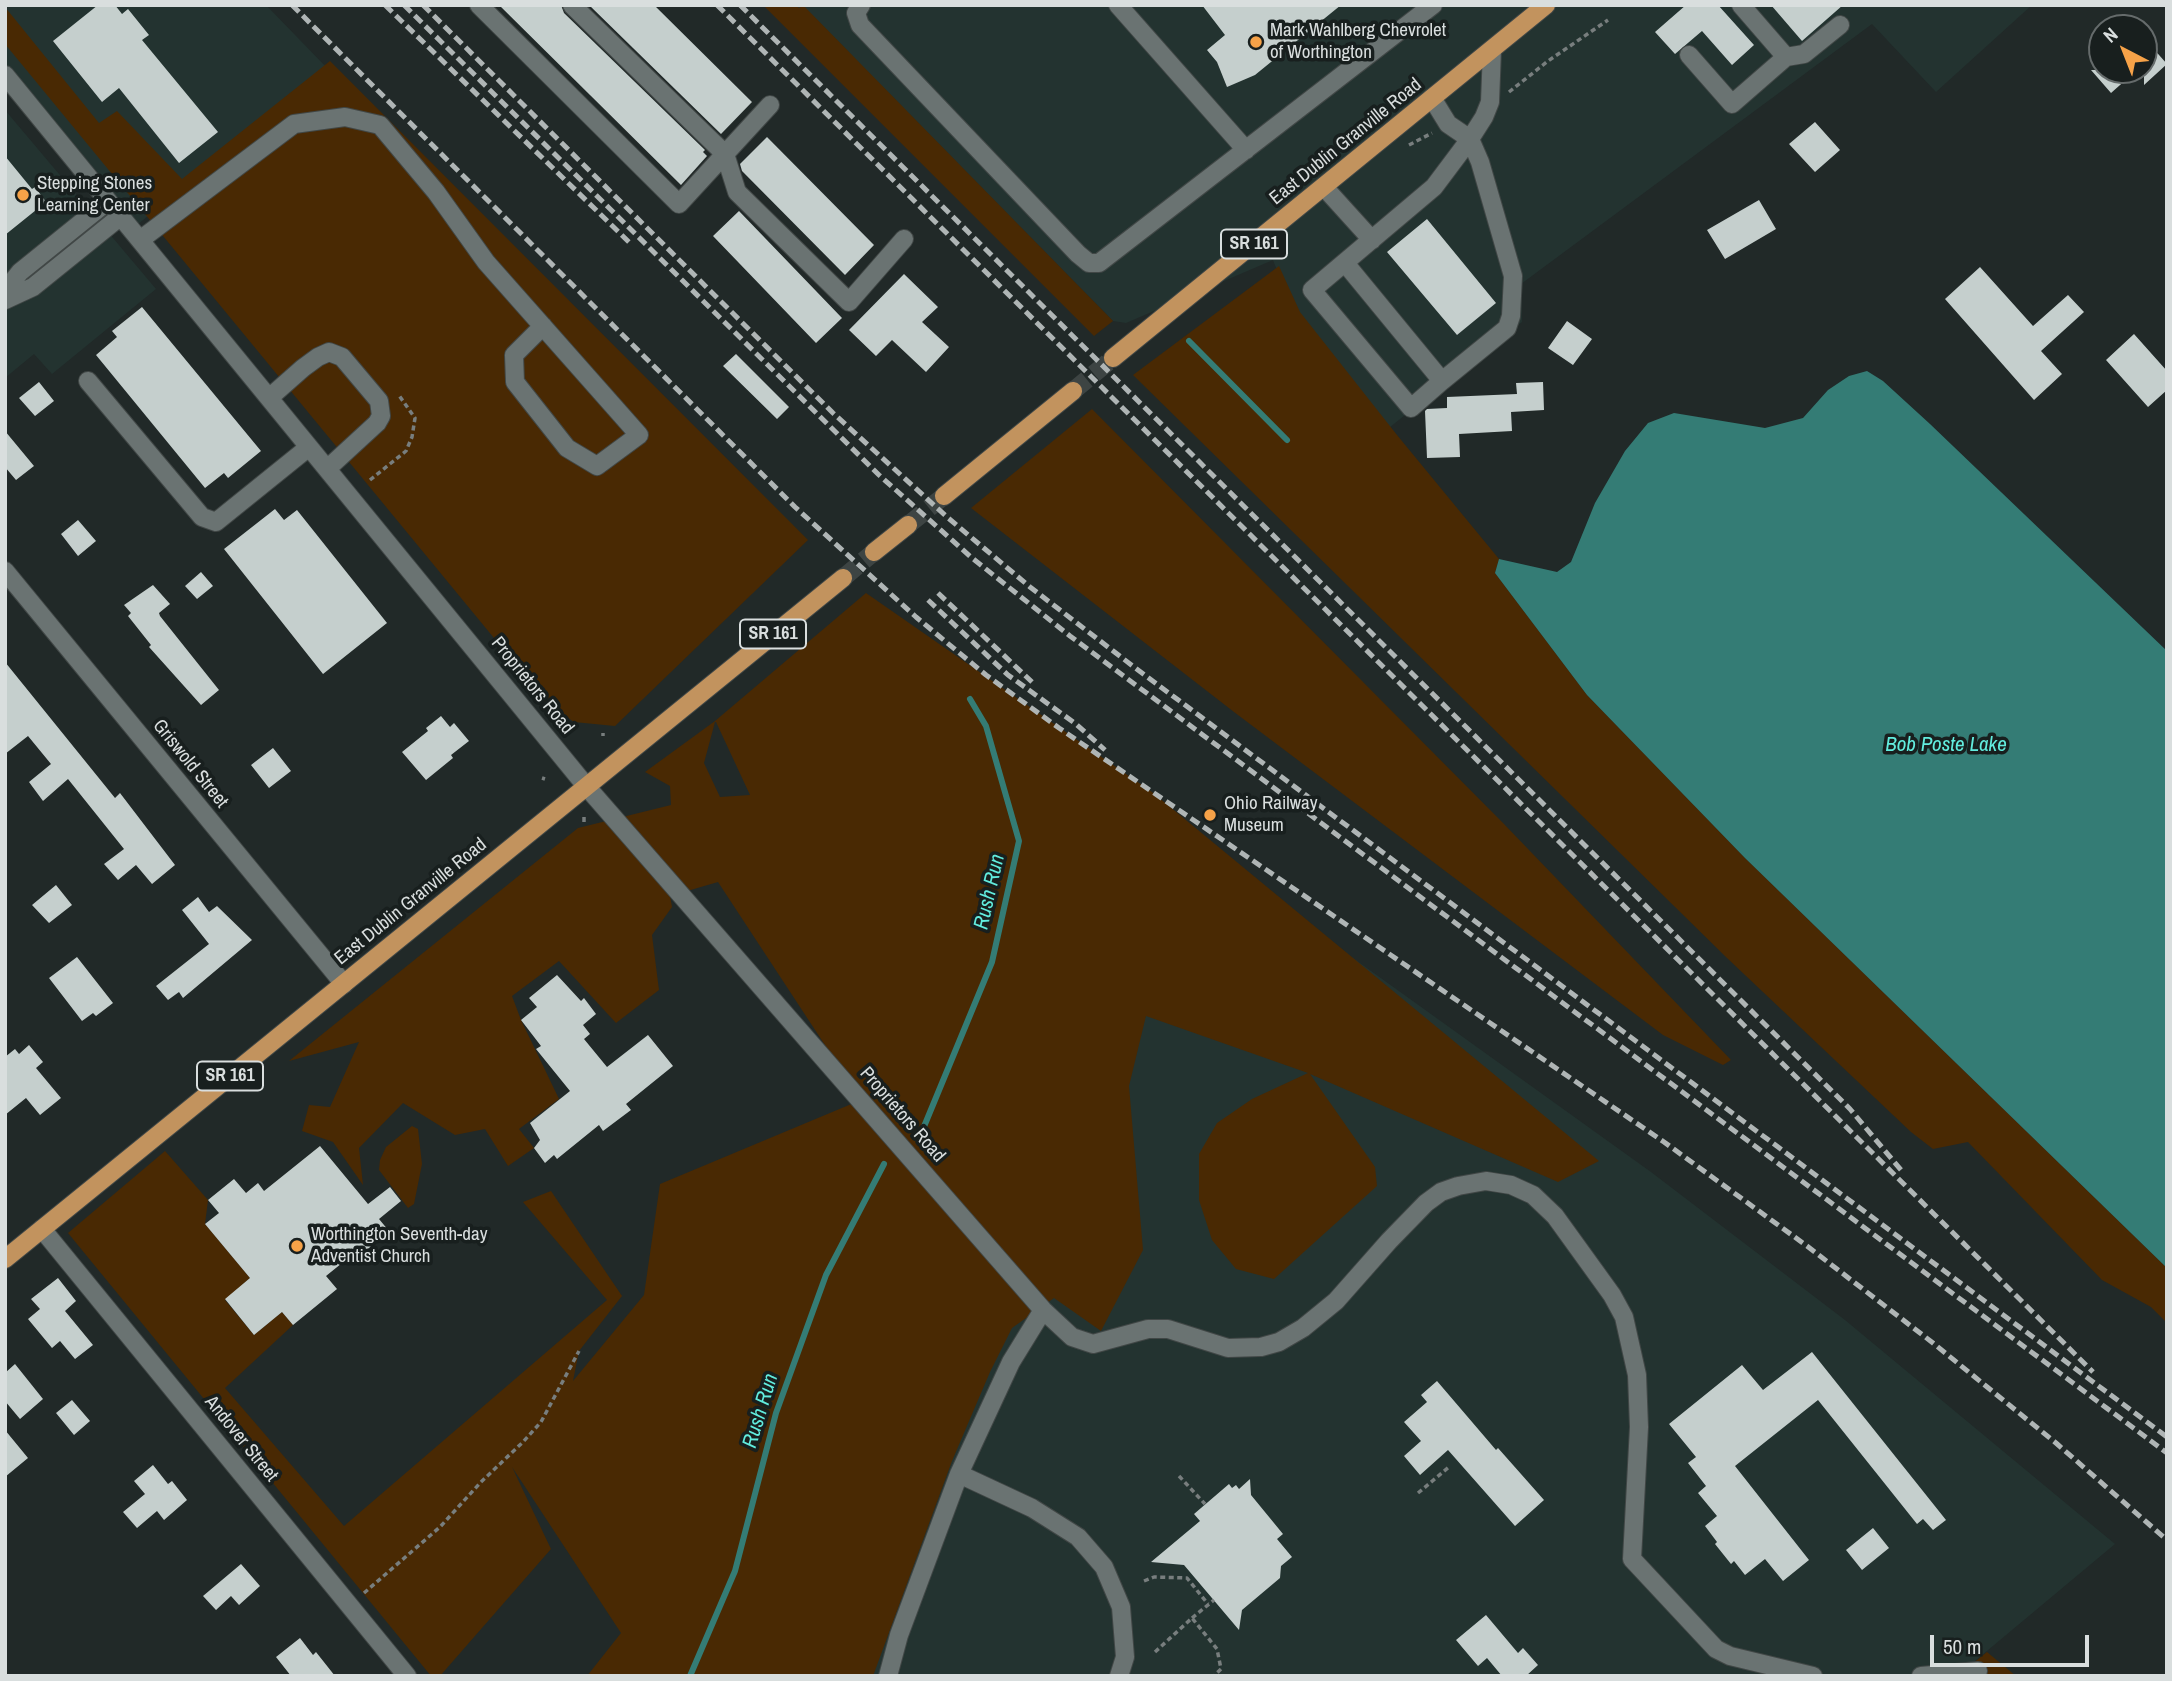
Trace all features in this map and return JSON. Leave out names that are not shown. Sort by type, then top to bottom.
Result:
[{"type":"main road","name":"East Dublin Granville Road","points":[[1113,358],[1546,5]]},
{"type":"main road","name":"East Dublin Granville Road","points":[[1507,38],[1559,5]]},
{"type":"main road","points":[[944,496],[1073,391]]},
{"type":"main road","points":[[874,552],[908,525]]},
{"type":"main road","name":"East Dublin Granville Road","points":[[5,1259],[843,578]]},
{"type":"street","points":[[479,5],[679,204],[770,105]]},
{"type":"street","points":[[572,5],[725,154],[737,192],[849,302],[904,239]]},
{"type":"street","points":[[861,5],[856,13],[860,25],[1089,262],[1099,263],[1246,150],[1423,8]]},
{"type":"street","points":[[1118,5],[1246,150]]},
{"type":"street","points":[[1741,5],[1786,57]]},
{"type":"street","points":[[1689,55],[1732,104],[1786,57],[1804,54],[1840,24]]},
{"type":"street","points":[[1433,98],[1448,124],[1470,139],[1480,162],[1513,276],[1511,316],[1507,328],[1411,408],[1312,290],[1434,187],[1470,139],[1490,102],[1492,50]]},
{"type":"street","name":"Proprietors Road","points":[[5,75],[586,786],[1043,1310],[1072,1337],[1093,1344],[1148,1329],[1168,1329],[1228,1348],[1261,1347],[1279,1342],[1303,1328],[1336,1301],[1389,1241],[1426,1203],[1441,1192],[1486,1181],[1511,1185],[1533,1195],[1555,1216],[1624,1317],[1637,1375],[1639,1427],[1632,1559],[1716,1649],[1730,1656],[1813,1676]]},
{"type":"street","points":[[140,240],[294,124],[345,117],[380,125],[436,192],[486,262],[543,326],[639,435],[597,466],[567,448],[515,382],[514,355],[543,326]]},
{"type":"street","points":[[1324,187],[1372,240]]},
{"type":"street","points":[[5,291],[20,272],[108,201]]},
{"type":"street","points":[[5,300],[33,287],[121,216]]},
{"type":"street","points":[[1345,263],[1442,381]]},
{"type":"street","points":[[269,398],[303,368],[329,352],[342,357],[379,401],[381,416],[377,423],[327,469]]},
{"type":"street","points":[[88,381],[202,517],[216,522],[309,447]]},
{"type":"street","name":"Griswold Street","points":[[5,571],[344,984]]},
{"type":"street","name":"Andover Street","points":[[42,1229],[407,1676]]},
{"type":"street","points":[[888,1676],[900,1635],[959,1474],[1011,1362],[1043,1310]]},
{"type":"street","points":[[959,1474],[1032,1508],[1078,1537],[1104,1567],[1121,1607],[1125,1657],[1119,1676]]},
{"type":"street","points":[[1921,1676],[1978,1671]]},
{"type":"path","points":[[349,1605],[440,1527],[481,1482],[523,1442],[541,1422],[579,1351]]},
{"type":"path","points":[[1418,1493],[1449,1467]]},
{"type":"path","points":[[1179,1476],[1205,1504]]},
{"type":"path","points":[[1144,1581],[1154,1577],[1187,1578],[1208,1604]]},
{"type":"path","points":[[1155,1653],[1214,1600]]},
{"type":"path","points":[[1192,1618],[1217,1649],[1221,1669],[1214,1676]]},
{"type":"shaded area","points":[[5,5],[266,5],[327,68],[131,230],[5,76]]},
{"type":"shaded area","points":[[763,5],[796,5],[799,8],[803,5],[1113,321],[1094,336]]},
{"type":"shaded area","points":[[796,5],[2032,5],[1936,92],[1872,24],[1521,284],[1522,322],[1380,435],[1295,316],[1273,260],[1126,323],[1113,321],[803,6],[799,8]]},
{"type":"shaded area","points":[[5,7],[99,123],[117,111],[182,179],[330,61],[808,540],[615,726],[574,722],[539,698],[503,649],[5,44]]},
{"type":"shaded area","points":[[5,110],[156,289],[52,374],[34,354],[5,378]]},
{"type":"shaded area","points":[[1279,266],[1300,312],[1499,559],[1495,573],[1587,695],[1745,858],[2167,1268],[2167,1323],[2151,1307],[2102,1280],[1968,1142],[1933,1149],[1911,1132],[1727,958],[1133,375]]},
{"type":"shaded area","points":[[1092,409],[1504,824],[1731,1060],[1723,1065],[1663,1035],[1234,712],[971,508]]},
{"type":"shaded area","points":[[866,593],[1152,792],[1599,1161],[1558,1182],[1310,1074],[1375,1167],[1377,1186],[1274,1279],[1236,1269],[1212,1240],[1199,1200],[1199,1154],[1217,1123],[1252,1099],[1308,1073],[1146,1016],[1129,1086],[1143,1250],[1101,1331],[1054,1298],[1012,1328],[952,1461],[873,1676],[587,1676],[621,1633],[512,1467],[551,1549],[440,1676],[431,1676],[68,1233],[165,1151],[208,1200],[205,1224],[250,1278],[225,1300],[254,1335],[282,1312],[293,1325],[225,1388],[344,1526],[607,1300],[523,1202],[551,1191],[622,1296],[579,1351],[573,1381],[644,1295],[660,1184],[861,1100],[718,882],[670,896],[672,907],[652,935],[659,990],[616,1023],[559,961],[512,996],[559,1099],[519,1129],[534,1148],[508,1166],[485,1129],[455,1135],[403,1103],[359,1148],[363,1185],[333,1142],[302,1131],[309,1105],[330,1107],[359,1042],[289,1061],[578,828],[671,805],[670,786],[645,772],[715,721]],"holes":[[[716,722],[750,795],[720,797],[704,763]]]},
{"type":"shaded area","points":[[1222,864],[1651,1172],[1845,1320],[2115,1544],[1957,1676],[634,1676]]},
{"type":"shaded area","points":[[412,1126],[418,1129],[422,1164],[414,1204],[408,1208],[379,1170],[386,1147]]},
{"type":"shaded area","points":[[1987,1652],[2016,1676],[1957,1676]]},
{"type":"water","name":"Bob Poste Lake","points":[[1867,371],[1883,381],[1930,424],[2167,651],[2167,1268],[1745,858],[1587,695],[1495,573],[1499,559],[1557,572],[1571,562],[1595,503],[1625,451],[1648,423],[1674,413],[1765,428],[1803,418],[1828,390],[1849,376]]},
{"type":"building","points":[[98,5],[115,5],[122,14],[128,9],[149,35],[142,40],[218,132],[179,163],[119,88],[102,102],[53,41]]},
{"type":"building","points":[[499,5],[561,5],[564,13],[705,150],[703,152],[707,156],[681,185]]},
{"type":"building","points":[[589,5],[654,5],[752,102],[721,134]]},
{"type":"building","name":"Mark Wahlberg Chevrolet of Worthington","points":[[1202,5],[1341,5],[1255,75],[1227,87],[1217,62],[1207,50],[1225,35]]},
{"type":"building","points":[[1686,5],[1718,5],[1754,45],[1732,65],[1702,31],[1675,54],[1655,32]]},
{"type":"building","points":[[1771,5],[1843,5],[1802,41]]},
{"type":"building","points":[[2158,54],[2167,64],[2158,72]]},
{"type":"building","points":[[2103,84],[2121,84],[2111,93]]},
{"type":"building","points":[[1815,122],[1840,150],[1815,172],[1789,144]]},
{"type":"building","points":[[767,137],[874,245],[845,275],[742,171],[740,164]]},
{"type":"building","name":"Stepping Stones Learning Center","points":[[5,156],[46,202],[5,235]]},
{"type":"building","points":[[1759,200],[1776,229],[1725,259],[1707,230]]},
{"type":"building","points":[[739,211],[842,318],[816,343],[713,236]]},
{"type":"building","points":[[1427,219],[1496,303],[1457,335],[1387,252]]},
{"type":"building","points":[[1980,267],[2033,326],[2068,295],[2084,312],[2041,351],[2062,374],[2034,400],[1945,299]]},
{"type":"building","points":[[904,274],[938,307],[922,322],[949,347],[926,372],[892,340],[876,356],[849,330]]},
{"type":"building","points":[[142,307],[261,451],[228,478],[224,473],[205,488],[96,355],[117,337],[112,331]]},
{"type":"building","points":[[1567,321],[1592,339],[1573,365],[1548,348]]},
{"type":"building","points":[[2134,334],[2167,371],[2167,390],[2148,407],[2106,360]]},
{"type":"building","points":[[736,354],[789,407],[777,419],[723,366]]},
{"type":"building","points":[[39,382],[54,401],[35,416],[19,398]]},
{"type":"building","points":[[1543,382],[1544,410],[1511,412],[1512,431],[1459,434],[1460,457],[1427,458],[1427,409],[1447,408],[1447,397],[1517,394],[1516,383]]},
{"type":"building","points":[[5,431],[34,466],[16,480],[5,467]]},
{"type":"building","points":[[275,509],[284,520],[297,510],[387,623],[323,674],[224,549]]},
{"type":"building","points":[[78,520],[96,541],[78,556],[61,534]]},
{"type":"building","points":[[201,572],[213,586],[197,599],[185,586]]},
{"type":"building","points":[[153,585],[170,604],[159,613],[160,616],[219,690],[201,705],[149,647],[151,645],[128,616],[131,613],[124,605]]},
{"type":"building","points":[[5,662],[115,798],[120,793],[175,865],[152,884],[136,865],[118,880],[104,864],[124,849],[68,779],[43,801],[29,782],[51,764],[28,736],[5,754]]},
{"type":"building","points":[[441,716],[450,727],[454,723],[469,741],[426,780],[402,752],[428,731],[426,728]]},
{"type":"building","points":[[273,748],[291,771],[269,788],[251,765]]},
{"type":"building","points":[[56,885],[72,905],[49,923],[32,905]]},
{"type":"building","points":[[198,897],[209,912],[217,906],[252,940],[183,998],[179,992],[168,1000],[156,986],[209,944],[182,910]]},
{"type":"building","points":[[77,957],[113,1003],[96,1016],[93,1013],[82,1021],[49,978]]},
{"type":"building","points":[[557,975],[581,1001],[584,998],[596,1014],[583,1025],[590,1034],[584,1039],[607,1067],[648,1035],[673,1066],[626,1104],[631,1110],[603,1131],[599,1125],[557,1159],[554,1155],[545,1163],[534,1148],[540,1140],[530,1123],[570,1091],[536,1049],[541,1046],[521,1020],[537,1007],[529,998]]},
{"type":"building","points":[[29,1045],[43,1062],[36,1068],[61,1098],[40,1115],[26,1098],[5,1115],[5,1057],[15,1049],[19,1054]]},
{"type":"building","name":"Worthington Seventh-day Adventist Church","points":[[320,1146],[368,1204],[390,1187],[401,1201],[379,1219],[389,1231],[356,1259],[352,1255],[326,1276],[337,1289],[293,1325],[282,1312],[254,1335],[225,1299],[250,1278],[205,1224],[219,1213],[208,1200],[234,1179],[246,1193],[258,1183],[264,1191]]},
{"type":"building","points":[[58,1278],[76,1301],[65,1311],[93,1345],[75,1359],[60,1341],[52,1348],[28,1319],[40,1309],[31,1299]]},
{"type":"building","points":[[1812,1352],[1946,1520],[1933,1530],[1923,1519],[1917,1524],[1818,1400],[1735,1466],[1809,1560],[1783,1581],[1765,1559],[1745,1575],[1734,1561],[1731,1564],[1705,1526],[1717,1516],[1698,1493],[1706,1486],[1688,1463],[1696,1457],[1669,1424],[1742,1365],[1763,1390]]},
{"type":"building","points":[[15,1364],[43,1399],[20,1419],[5,1401],[5,1373]]},
{"type":"building","points":[[1437,1381],[1496,1450],[1498,1448],[1544,1500],[1515,1526],[1448,1450],[1420,1475],[1404,1456],[1421,1441],[1404,1422],[1427,1402],[1421,1395]]},
{"type":"building","points":[[72,1400],[90,1421],[74,1435],[56,1413]]},
{"type":"building","points":[[5,1430],[28,1458],[5,1477]]},
{"type":"building","points":[[153,1465],[168,1484],[172,1481],[187,1500],[164,1520],[157,1511],[137,1528],[123,1512],[145,1494],[134,1481]]},
{"type":"building","points":[[1250,1479],[1251,1495],[1283,1534],[1277,1539],[1292,1557],[1281,1566],[1280,1578],[1242,1610],[1239,1630],[1184,1565],[1151,1562],[1200,1521],[1194,1514],[1229,1484],[1232,1488],[1236,1485],[1239,1489]]},
{"type":"building","points":[[1873,1528],[1889,1548],[1862,1570],[1846,1550]]},
{"type":"building","points":[[241,1564],[260,1586],[239,1605],[231,1596],[216,1610],[203,1596]]},
{"type":"building","points":[[1486,1615],[1518,1653],[1523,1648],[1538,1665],[1526,1676],[1502,1676],[1487,1658],[1478,1666],[1456,1640]]},
{"type":"building","points":[[300,1638],[313,1655],[316,1652],[335,1676],[291,1676],[276,1657]]},
{"type":"waterway","name":"Rush Run","points":[[1189,341],[1287,440]]},
{"type":"waterway","name":"Rush Run","points":[[923,1129],[992,962],[1019,841],[986,726],[970,699]]},
{"type":"waterway","name":"Rush Run","points":[[690,1676],[735,1571],[776,1413],[826,1275],[884,1164]]},
{"type":"tunnel","points":[[1073,391],[1113,358]]},
{"type":"tunnel","points":[[908,525],[944,496]]},
{"type":"tunnel","points":[[843,578],[874,552]]},
{"type":"railway","points":[[292,5],[795,507],[916,617],[986,675],[1059,728],[1664,1142],[1807,1246],[1933,1343],[2056,1443],[2167,1540]]},
{"type":"railway","points":[[385,5],[631,244]]},
{"type":"railway","points":[[404,5],[879,475],[972,558],[1070,636],[2167,1453]]},
{"type":"railway","points":[[423,5],[833,413],[947,517],[1030,587],[2167,1437]]},
{"type":"railway","points":[[717,5],[2093,1372]]},
{"type":"railway","points":[[740,5],[1850,1109],[1901,1170]]},
{"type":"railway","points":[[938,593],[1032,682]]},
{"type":"railway","points":[[928,600],[1008,675],[1076,724],[1105,750]]},
{"type":"place","name":"Mark Wahlberg Chevrolet of Worthington","points":[[1256,42]]},
{"type":"place","name":"Stepping Stones Learning Center","points":[[23,195]]},
{"type":"place","name":"Ohio Railway Museum","points":[[1210,815]]},
{"type":"place","name":"Worthington Seventh-day Adventist Church","points":[[297,1246]]}]
